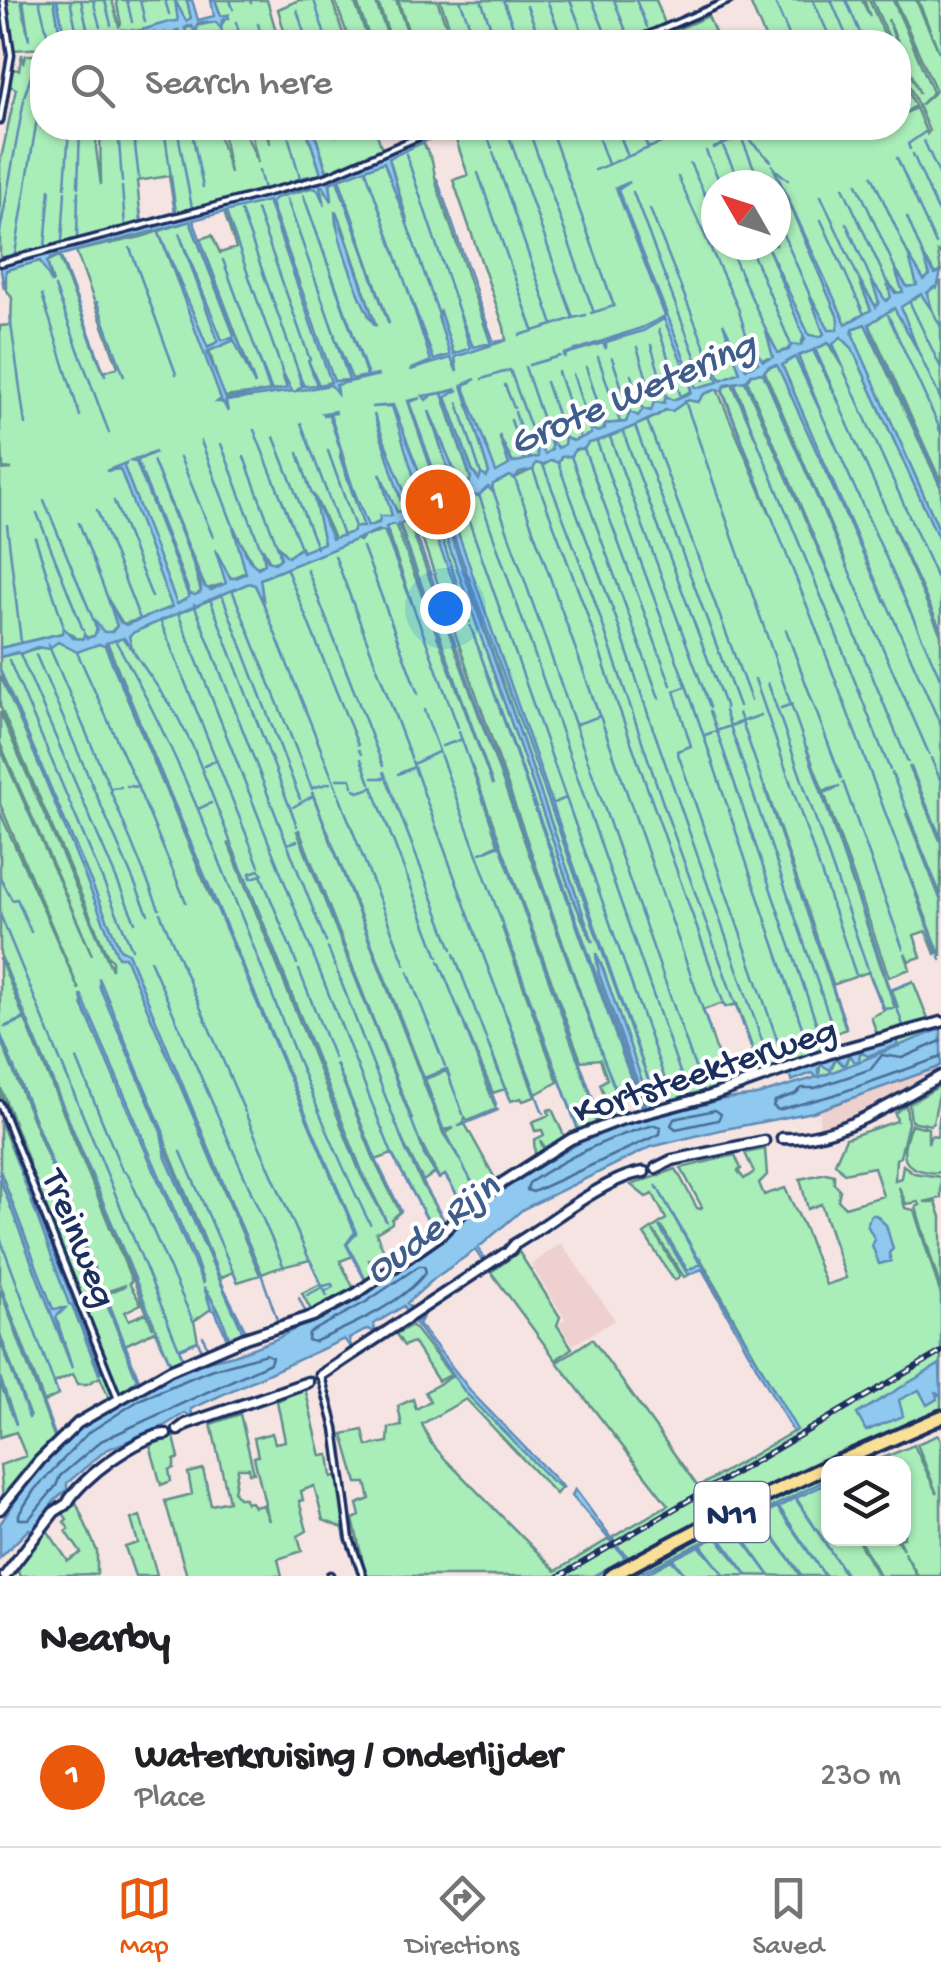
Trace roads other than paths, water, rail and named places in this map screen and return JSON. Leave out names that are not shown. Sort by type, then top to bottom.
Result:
[{"type":"highway","name":"N11","points":[[863,1456],[941,1420]]},
{"type":"highway","name":"N11","points":[[856,1456],[941,1420]]},
{"type":"highway","name":"N11","points":[[611,1576],[821,1472]]},
{"type":"main road","name":"Kortsteekterweg","points":[[0,1509],[70,1429],[116,1394],[211,1352],[344,1301],[440,1235],[474,1201],[582,1134],[710,1096],[840,1050],[941,1022]]},
{"type":"main road","points":[[5,1576],[53,1515],[110,1462],[152,1437],[308,1382],[523,1239],[627,1177],[679,1158],[800,1136],[866,1118],[941,1076]]},
{"type":"street","points":[[0,120],[11,51],[3,0]]},
{"type":"street","points":[[660,30],[730,0]]},
{"type":"street","points":[[0,263],[324,177],[411,140]]},
{"type":"street","name":"Treinweg","points":[[0,1104],[116,1394]]},
{"type":"street","points":[[320,1375],[335,1428],[350,1540],[361,1575]]},
{"type":"water","points":[[54,0],[63,30],[59,30]]},
{"type":"water","points":[[175,0],[186,21],[191,18],[187,0],[192,0],[198,20],[214,16],[211,0],[215,0],[221,16],[229,18],[222,20],[221,28],[216,22],[198,23],[197,30],[191,25],[141,30],[178,21]]},
{"type":"water","points":[[310,140],[317,140],[326,170],[333,170],[326,175],[327,179],[417,140],[428,140],[389,158],[407,224],[384,162],[339,179],[389,324],[337,180],[330,183],[332,201],[320,186],[325,206],[318,190],[311,187],[311,183],[323,179]]},
{"type":"water","points":[[630,182],[618,190],[696,388],[718,382],[706,350],[721,380],[740,372],[723,323],[746,369],[758,363],[747,337],[763,361],[773,357],[766,330],[778,353],[805,340],[773,260],[809,335],[824,334],[808,291],[829,330],[837,330],[839,320],[791,205],[846,324],[871,310],[859,279],[876,307],[879,302],[871,279],[886,301],[891,297],[886,280],[895,293],[903,292],[894,266],[907,287],[917,285],[908,254],[924,280],[930,275],[923,255],[935,274],[941,272],[937,288],[927,293],[933,312],[921,294],[901,307],[918,351],[894,308],[869,324],[879,352],[865,324],[852,333],[941,534],[941,544],[852,348],[841,337],[833,344],[845,371],[831,345],[815,349],[842,409],[813,350],[798,356],[822,415],[795,357],[782,365],[885,602],[777,365],[751,374],[746,381],[726,384],[722,391],[704,394],[698,402],[688,400],[672,411],[665,410],[588,443],[584,449],[575,449],[571,456],[561,457],[558,463],[536,463],[533,470],[519,473],[515,479],[510,476],[493,484],[492,491],[488,487],[478,496],[468,495],[464,499],[470,523],[460,501],[448,504],[658,1107],[442,503],[433,506],[433,511],[470,623],[426,513],[414,522],[407,519],[398,526],[392,524],[386,527],[388,532],[379,530],[260,579],[264,605],[255,585],[249,583],[134,632],[129,636],[133,651],[124,638],[106,643],[356,1232],[347,1244],[366,1282],[346,1244],[355,1232],[105,646],[99,644],[77,652],[58,642],[48,649],[37,647],[0,657],[0,648],[62,633],[63,627],[73,638],[94,636],[97,630],[93,619],[104,632],[112,632],[117,626],[108,599],[120,622],[126,625],[172,607],[120,469],[106,471],[126,463],[124,467],[177,604],[189,597],[136,462],[129,461],[156,452],[138,463],[190,594],[195,595],[201,592],[201,584],[153,460],[205,587],[211,590],[226,583],[215,549],[230,578],[246,573],[232,523],[249,560],[258,568],[265,564],[262,548],[268,561],[275,563],[281,558],[278,547],[288,557],[300,548],[302,552],[324,543],[313,494],[332,539],[352,532],[355,527],[364,527],[340,457],[329,415],[324,413],[336,411],[330,414],[342,452],[341,458],[368,526],[379,523],[380,516],[392,516],[380,473],[397,512],[404,510],[374,414],[409,504],[415,508],[422,503],[392,406],[371,407],[393,405],[431,502],[441,498],[408,401],[421,398],[409,402],[439,485],[444,494],[450,495],[454,487],[429,411],[461,486],[469,484],[471,477],[442,393],[426,400],[423,396],[459,390],[446,397],[479,480],[481,474],[487,477],[489,473],[462,385],[476,379],[465,385],[465,390],[496,472],[509,465],[499,435],[512,463],[538,457],[536,442],[545,454],[552,449],[550,440],[558,448],[564,445],[565,438],[573,441],[591,434],[585,412],[593,430],[598,432],[605,429],[605,424],[626,422],[630,412],[638,416],[643,409],[651,411],[654,402],[664,403],[666,396],[673,400],[691,393],[691,384],[664,319],[643,331],[606,342],[606,349],[603,343],[566,354],[565,358],[564,354],[665,316],[616,188]]},
{"type":"water","points":[[308,184],[309,188],[275,198],[271,203],[334,381],[349,380],[334,335],[352,379],[367,376],[303,194],[368,376],[379,375],[336,385],[337,393],[331,385],[296,391],[302,386],[298,373],[304,386],[317,385],[308,360],[319,385],[331,382],[268,201],[193,220],[255,385],[234,340],[207,352],[226,399],[270,391],[257,353],[272,391],[287,388],[281,369],[292,391],[226,401],[228,412],[223,402],[217,402],[221,399],[159,232],[208,348],[218,341],[179,233],[222,340],[233,338],[234,334],[190,221],[50,258],[47,262],[52,283],[40,261],[6,270],[4,289],[0,265]]},
{"type":"water","points":[[336,211],[376,326],[350,270]]},
{"type":"water","points":[[409,293],[434,360],[450,355],[438,317],[440,312],[454,354],[470,348],[459,312],[473,347],[491,343],[476,294],[494,342],[507,340],[455,357],[457,372],[451,358],[410,370],[431,361]]},
{"type":"water","points":[[440,505],[593,942],[573,898],[436,509]]},
{"type":"water","points":[[470,625],[645,1110],[583,1131],[596,1123],[596,1110],[599,1123],[624,1113],[604,1060],[625,1112],[642,1109]]},
{"type":"water","points":[[0,670],[120,949],[128,953],[263,1279],[125,957],[118,957]]},
{"type":"water","points":[[596,953],[651,1106],[645,1103],[599,974]]},
{"type":"water","points":[[99,978],[163,1131],[168,1155],[247,1334],[229,1343],[204,1287],[229,1338],[243,1333],[166,1158],[161,1131]]},
{"type":"water","points":[[81,994],[196,1261],[203,1284],[83,1006]]},
{"type":"water","points":[[941,1029],[941,1065],[936,1068],[813,1112],[651,1147],[523,1209],[478,1248],[482,1260],[475,1250],[407,1303],[413,1310],[433,1296],[409,1314],[404,1306],[374,1324],[375,1332],[368,1329],[349,1339],[352,1349],[344,1339],[191,1409],[193,1418],[185,1413],[106,1450],[67,1483],[67,1490],[32,1530],[0,1558],[0,1524],[28,1482],[71,1434],[136,1390],[274,1340],[360,1294],[512,1183],[584,1140],[652,1114],[757,1095],[817,1077],[812,1073],[792,1081],[788,1071],[848,1049],[887,1044],[899,1037],[897,1045],[868,1056],[860,1052],[859,1061],[849,1055],[844,1066],[836,1058],[830,1070],[822,1065],[818,1069],[820,1077]]},
{"type":"water","points":[[0,1115],[101,1373],[99,1374],[69,1304]]},
{"type":"water","points":[[0,1171],[53,1309],[65,1308],[56,1317],[72,1368],[0,1179]]},
{"type":"water","points":[[656,1185],[797,1430],[793,1432],[702,1269],[688,1275],[659,1226],[688,1270],[700,1264]]},
{"type":"water","points":[[871,1215],[886,1225],[893,1249],[889,1253],[891,1261],[879,1264],[872,1245],[875,1240],[867,1225]]},
{"type":"water","points":[[101,1289],[109,1293],[107,1298],[139,1380],[126,1389],[137,1379]]},
{"type":"water","points":[[423,1317],[419,1324],[473,1394],[564,1488],[552,1481],[465,1392],[415,1323]]},
{"type":"water","points":[[940,1364],[941,1396],[936,1393],[937,1399],[927,1405],[919,1390],[899,1400],[903,1416],[866,1431],[857,1414]]},
{"type":"water","points":[[821,1483],[821,1486],[796,1498],[821,1537],[795,1498],[779,1507],[825,1576],[777,1507],[759,1516],[802,1576],[757,1516],[736,1528],[770,1576],[734,1528],[719,1536],[748,1576],[716,1537],[701,1545],[725,1576],[699,1546],[673,1559],[686,1576],[671,1560],[647,1576],[636,1576],[639,1572],[627,1560],[593,1576],[625,1558],[572,1496],[575,1489],[616,1545],[643,1572]]},
{"type":"waterway","points":[[22,0],[29,39]]},
{"type":"waterway","points":[[39,0],[46,30]]},
{"type":"waterway","points":[[70,0],[76,29]]},
{"type":"waterway","points":[[81,0],[87,28]]},
{"type":"waterway","points":[[93,0],[100,27]]},
{"type":"waterway","points":[[105,0],[111,25]]},
{"type":"waterway","points":[[127,0],[132,22]]},
{"type":"waterway","points":[[140,0],[145,22]]},
{"type":"waterway","points":[[165,0],[169,14]]},
{"type":"waterway","points":[[230,0],[233,9]]},
{"type":"waterway","points":[[314,0],[323,30]]},
{"type":"waterway","points":[[460,0],[471,30]]},
{"type":"waterway","points":[[481,0],[492,30]]},
{"type":"waterway","points":[[503,0],[514,30]]},
{"type":"waterway","points":[[547,0],[558,30]]},
{"type":"waterway","points":[[570,0],[581,30]]},
{"type":"waterway","points":[[592,0],[604,30]]},
{"type":"waterway","points":[[614,0],[626,30]]},
{"type":"waterway","points":[[636,0],[647,27]]},
{"type":"waterway","points":[[774,0],[787,30]]},
{"type":"waterway","points":[[813,0],[827,30]]},
{"type":"waterway","points":[[831,0],[844,30]]},
{"type":"waterway","points":[[846,0],[859,30]]},
{"type":"waterway","points":[[527,6],[536,30]]},
{"type":"waterway","points":[[297,10],[303,30]]},
{"type":"waterway","points":[[236,22],[238,30]]},
{"type":"waterway","points":[[258,24],[260,30]]},
{"type":"waterway","points":[[24,97],[30,79]]},
{"type":"waterway","points":[[0,232],[24,100]]},
{"type":"waterway","points":[[910,149],[908,144],[925,132]]},
{"type":"waterway","points":[[0,258],[15,254],[34,140]]},
{"type":"waterway","points":[[65,187],[68,140]]},
{"type":"waterway","points":[[78,187],[80,140]]},
{"type":"waterway","points":[[119,140],[122,182]]},
{"type":"waterway","points":[[134,140],[139,179]]},
{"type":"waterway","points":[[154,218],[176,212],[166,140]]},
{"type":"waterway","points":[[179,140],[192,208],[186,210]]},
{"type":"waterway","points":[[193,140],[203,187]]},
{"type":"waterway","points":[[289,140],[300,178],[315,175]]},
{"type":"waterway","points":[[489,140],[492,148]]},
{"type":"waterway","points":[[510,140],[573,318],[553,325]]},
{"type":"waterway","points":[[532,140],[593,310]]},
{"type":"waterway","points":[[554,140],[614,306],[591,313]]},
{"type":"waterway","points":[[599,140],[608,164]]},
{"type":"waterway","points":[[622,140],[627,154]]},
{"type":"waterway","points":[[645,140],[648,148]]},
{"type":"waterway","points":[[595,170],[668,140]]},
{"type":"waterway","points":[[714,148],[734,140]]},
{"type":"waterway","points":[[742,140],[755,170]]},
{"type":"waterway","points":[[749,140],[771,161]]},
{"type":"waterway","points":[[924,141],[941,178]]},
{"type":"waterway","points":[[722,144],[734,170]]},
{"type":"waterway","points":[[706,151],[714,170]]},
{"type":"waterway","points":[[493,152],[553,325],[520,335]]},
{"type":"waterway","points":[[406,154],[459,312]]},
{"type":"waterway","points":[[913,154],[941,218]]},
{"type":"waterway","points":[[897,158],[936,244]]},
{"type":"waterway","points":[[690,163],[701,187]]},
{"type":"waterway","points":[[259,171],[264,189]]},
{"type":"waterway","points":[[366,171],[409,293]]},
{"type":"waterway","points":[[478,173],[533,330]]},
{"type":"waterway","points":[[872,176],[908,254]]},
{"type":"waterway","name":"Grote Wetering","points":[[678,177],[738,308],[747,337]]},
{"type":"waterway","points":[[289,182],[298,179]]},
{"type":"waterway","points":[[437,179],[477,294]]},
{"type":"waterway","points":[[857,184],[894,266]]},
{"type":"waterway","points":[[109,230],[125,226],[122,187]]},
{"type":"waterway","points":[[843,187],[886,280]]},
{"type":"waterway","points":[[25,252],[45,247],[50,189]]},
{"type":"waterway","points":[[56,244],[62,242],[65,191]]},
{"type":"waterway","points":[[77,239],[78,191]]},
{"type":"waterway","name":"Grote Wetering","points":[[633,192],[704,380]]},
{"type":"waterway","points":[[821,196],[859,279]]},
{"type":"waterway","points":[[287,199],[335,336]]},
{"type":"waterway","points":[[136,223],[142,222],[140,208]]},
{"type":"waterway","name":"Grote Wetering","points":[[650,209],[706,350]]},
{"type":"waterway","points":[[257,210],[310,360]]},
{"type":"waterway","points":[[241,211],[300,376]]},
{"type":"waterway","points":[[226,212],[282,370]]},
{"type":"waterway","points":[[907,217],[923,255]]},
{"type":"waterway","points":[[821,220],[864,314]]},
{"type":"waterway","points":[[846,223],[871,279]]},
{"type":"waterway","points":[[407,224],[439,315]]},
{"type":"waterway","points":[[72,240],[99,233]]},
{"type":"waterway","points":[[130,248],[176,374]]},
{"type":"waterway","points":[[791,252],[808,291]]},
{"type":"waterway","points":[[60,255],[105,375]]},
{"type":"waterway","points":[[223,260],[257,353]]},
{"type":"waterway","name":"Grote Wetering","points":[[735,260],[766,330]]},
{"type":"waterway","points":[[755,260],[791,345]]},
{"type":"waterway","points":[[55,287],[109,433]]},
{"type":"waterway","points":[[42,295],[80,416]]},
{"type":"waterway","points":[[97,302],[124,376]]},
{"type":"waterway","points":[[910,303],[941,368]]},
{"type":"waterway","points":[[933,312],[941,327]]},
{"type":"waterway","points":[[573,318],[586,315]]},
{"type":"waterway","points":[[888,315],[941,431]]},
{"type":"waterway","points":[[10,317],[25,424]]},
{"type":"waterway","name":"Grote Wetering","points":[[659,330],[681,397]]},
{"type":"waterway","name":"Grote Wetering","points":[[651,345],[666,396]]},
{"type":"waterway","name":"Grote Wetering","points":[[637,347],[654,402]]},
{"type":"waterway","points":[[879,351],[941,485]]},
{"type":"waterway","points":[[918,351],[941,400]]},
{"type":"waterway","points":[[529,365],[560,356]]},
{"type":"waterway","name":"Grote Wetering","points":[[598,357],[620,422]]},
{"type":"waterway","name":"Grote Wetering","points":[[612,358],[630,412]]},
{"type":"waterway","name":"Grote Wetering","points":[[525,367],[550,440]]},
{"type":"waterway","name":"Grote Wetering","points":[[586,367],[605,424]]},
{"type":"waterway","name":"Grote Wetering","points":[[482,379],[510,370],[536,442]]},
{"type":"waterway","points":[[844,371],[941,587]]},
{"type":"waterway","name":"Grote Wetering","points":[[558,372],[580,437]]},
{"type":"waterway","name":"Grote Wetering","points":[[763,373],[929,754]]},
{"type":"waterway","name":"Grote Wetering","points":[[573,374],[585,412]]},
{"type":"waterway","name":"Grote Wetering","points":[[631,375],[643,409]]},
{"type":"waterway","name":"Grote Wetering","points":[[746,381],[848,617]]},
{"type":"waterway","name":"Grote Wetering","points":[[546,382],[565,438]]},
{"type":"waterway","name":"Grote Wetering","points":[[505,385],[514,408]]},
{"type":"waterway","name":"Grote Wetering","points":[[734,385],[832,623]]},
{"type":"waterway","name":"Grote Wetering","points":[[722,391],[938,953]]},
{"type":"waterway","name":"Grote Wetering","points":[[685,401],[905,1031]]},
{"type":"waterway","points":[[458,403],[481,474]]},
{"type":"waterway","points":[[841,409],[941,632]]},
{"type":"waterway","name":"Grote Wetering","points":[[515,412],[530,459]]},
{"type":"waterway","points":[[324,415],[336,413]]},
{"type":"waterway","points":[[330,415],[356,498]]},
{"type":"waterway","points":[[822,415],[941,680]]},
{"type":"waterway","name":"Grote Wetering","points":[[511,420],[524,460]]},
{"type":"waterway","name":"Grote Wetering","points":[[647,420],[751,700]]},
{"type":"waterway","points":[[301,423],[343,536]]},
{"type":"waterway","name":"Grote Wetering","points":[[635,426],[739,706]]},
{"type":"waterway","points":[[254,430],[302,550]]},
{"type":"waterway","name":"Grote Wetering","points":[[623,432],[726,708]]},
{"type":"waterway","points":[[274,437],[317,548]]},
{"type":"waterway","name":"Grote Wetering","points":[[610,437],[710,707]]},
{"type":"waterway","points":[[201,441],[232,523]]},
{"type":"waterway","name":"Grote Wetering","points":[[597,442],[695,710],[807,1042]]},
{"type":"waterway","points":[[221,444],[261,549]]},
{"type":"waterway","name":"Grote Wetering","points":[[584,449],[671,685]]},
{"type":"waterway","points":[[328,451],[355,527]]},
{"type":"waterway","points":[[298,453],[312,495]]},
{"type":"waterway","name":"Grote Wetering","points":[[571,456],[659,698]]},
{"type":"waterway","points":[[180,457],[213,537]]},
{"type":"waterway","points":[[244,457],[278,548]]},
{"type":"waterway","name":"Grote Wetering","points":[[558,463],[653,729]]},
{"type":"waterway","name":"Grote Wetering","points":[[543,465],[761,1074]]},
{"type":"waterway","name":"Grote Wetering","points":[[533,470],[618,706]]},
{"type":"waterway","name":"Grote Wetering","points":[[515,479],[599,715]]},
{"type":"waterway","points":[[492,487],[704,1093]]},
{"type":"waterway","points":[[479,495],[689,1098]]},
{"type":"waterway","points":[[44,500],[93,619]]},
{"type":"waterway","points":[[114,501],[152,597]]},
{"type":"waterway","points":[[97,510],[140,619]]},
{"type":"waterway","points":[[37,513],[83,630]]},
{"type":"waterway","points":[[411,520],[604,1060]]},
{"type":"waterway","points":[[79,523],[108,599]]},
{"type":"waterway","points":[[398,523],[492,784]]},
{"type":"waterway","points":[[470,524],[566,798],[554,803]]},
{"type":"waterway","points":[[7,525],[21,642]]},
{"type":"waterway","points":[[385,531],[458,727]]},
{"type":"waterway","points":[[35,537],[63,624]]},
{"type":"waterway","points":[[363,547],[418,694]]},
{"type":"waterway","points":[[335,556],[411,758]]},
{"type":"waterway","points":[[307,569],[383,766]]},
{"type":"waterway","points":[[287,570],[358,745]]},
{"type":"waterway","points":[[233,592],[312,789]]},
{"type":"waterway","points":[[222,595],[300,799]]},
{"type":"waterway","points":[[210,599],[297,826]]},
{"type":"waterway","points":[[885,599],[941,726]]},
{"type":"waterway","points":[[194,604],[287,844],[297,841]]},
{"type":"waterway","points":[[264,605],[337,790]]},
{"type":"waterway","name":"Oude Rijn","points":[[178,613],[392,1154],[432,1229]]},
{"type":"waterway","points":[[160,620],[259,866]]},
{"type":"waterway","points":[[849,620],[908,762]]},
{"type":"waterway","points":[[833,626],[890,770]]},
{"type":"waterway","points":[[786,630],[841,778]]},
{"type":"waterway","name":"Oude Rijn","points":[[115,640],[186,783],[305,1079],[370,1224]]},
{"type":"waterway","points":[[48,644],[110,788],[121,787]]},
{"type":"waterway","name":"Oude Rijn","points":[[133,651],[176,714],[193,747],[362,1174],[386,1221]]},
{"type":"waterway","points":[[77,652],[138,787],[127,786]]},
{"type":"waterway","points":[[20,654],[135,922]]},
{"type":"waterway","points":[[36,655],[148,914]]},
{"type":"waterway","points":[[9,660],[132,949]]},
{"type":"waterway","points":[[755,679],[856,975]]},
{"type":"waterway","points":[[768,683],[869,972]]},
{"type":"waterway","points":[[685,687],[674,691],[691,746],[677,751],[786,1065]]},
{"type":"waterway","points":[[781,708],[792,704]]},
{"type":"waterway","points":[[619,708],[725,1007]]},
{"type":"waterway","points":[[424,710],[578,1130]]},
{"type":"waterway","points":[[710,711],[821,1037]]},
{"type":"waterway","points":[[725,711],[834,1031]]},
{"type":"waterway","points":[[739,713],[846,1026]]},
{"type":"waterway","points":[[705,735],[761,715]]},
{"type":"waterway","points":[[577,724],[600,716],[710,1030]]},
{"type":"waterway","points":[[654,731],[772,1069]]},
{"type":"waterway","points":[[459,732],[499,843]]},
{"type":"waterway","points":[[442,746],[460,740]]},
{"type":"waterway","points":[[359,750],[361,754]]},
{"type":"waterway","points":[[415,763],[438,752]]},
{"type":"waterway","points":[[931,758],[941,782]]},
{"type":"waterway","points":[[361,759],[370,783]]},
{"type":"waterway","points":[[204,766],[215,761]]},
{"type":"waterway","points":[[412,761],[478,941]]},
{"type":"waterway","points":[[398,774],[414,767]]},
{"type":"waterway","points":[[911,767],[941,840]]},
{"type":"waterway","points":[[384,772],[452,949]]},
{"type":"waterway","points":[[892,773],[941,898]]},
{"type":"waterway","points":[[373,778],[385,778]]},
{"type":"waterway","points":[[337,779],[351,779],[353,786]]},
{"type":"waterway","points":[[843,782],[903,949]]},
{"type":"waterway","points":[[312,788],[330,783]]},
{"type":"waterway","points":[[372,786],[438,957]]},
{"type":"waterway","points":[[823,792],[839,787]]},
{"type":"waterway","points":[[138,788],[186,902]]},
{"type":"waterway","points":[[355,789],[358,792],[371,788]]},
{"type":"waterway","points":[[110,790],[159,909]]},
{"type":"waterway","name":"Oude Rijn","points":[[312,793],[444,1131],[478,1193]]},
{"type":"waterway","points":[[338,793],[405,965]]},
{"type":"waterway","points":[[293,807],[311,797]]},
{"type":"waterway","points":[[566,798],[673,1102]]},
{"type":"waterway","points":[[198,809],[211,803]]},
{"type":"waterway","name":"Oude Rijn","points":[[299,832],[425,1155],[439,1179],[445,1175],[462,1203]]},
{"type":"waterway","points":[[481,853],[500,844],[597,1110]]},
{"type":"waterway","points":[[288,846],[326,942]]},
{"type":"waterway","points":[[251,878],[250,873],[259,870],[263,874]]},
{"type":"waterway","points":[[252,878],[261,875],[297,964]]},
{"type":"waterway","points":[[0,877],[12,900],[17,899],[31,932]]},
{"type":"waterway","points":[[160,913],[245,1112]]},
{"type":"waterway","points":[[0,914],[184,1361]]},
{"type":"waterway","points":[[479,944],[543,1113]]},
{"type":"waterway","name":"Oude Rijn","points":[[328,948],[408,1155],[446,1224]]},
{"type":"waterway","points":[[454,954],[509,1099]]},
{"type":"waterway","points":[[939,956],[941,960]]},
{"type":"waterway","points":[[150,960],[283,1265]]},
{"type":"waterway","points":[[439,961],[496,1104]]},
{"type":"waterway","points":[[3,962],[171,1365]]},
{"type":"waterway","points":[[299,970],[334,1058]]},
{"type":"waterway","points":[[408,972],[445,1066]]},
{"type":"waterway","points":[[871,977],[883,1009],[895,1008]]},
{"type":"waterway","points":[[893,989],[909,983]]},
{"type":"waterway","points":[[5,1027],[25,1019]]},
{"type":"waterway","points":[[822,1041],[826,1051]]},
{"type":"waterway","points":[[808,1045],[812,1057]]},
{"type":"waterway","points":[[77,1059],[122,1170],[128,1174],[193,1321]]},
{"type":"waterway","name":"Oude Rijn","points":[[336,1064],[401,1211]]},
{"type":"waterway","points":[[425,1078],[446,1069],[463,1114]]},
{"type":"waterway","points":[[459,1126],[498,1110]]},
{"type":"waterway","points":[[246,1115],[309,1259]]},
{"type":"waterway","points":[[181,1152],[237,1281]]},
{"type":"waterway","points":[[0,1238],[58,1394]]},
{"type":"waterway","points":[[311,1262],[327,1296]]},
{"type":"waterway","points":[[263,1279],[279,1325]]},
{"type":"waterway","points":[[323,1286],[332,1284],[326,1291]]},
{"type":"waterway","points":[[0,1286],[56,1438]]},
{"type":"waterway","points":[[307,1295],[323,1287]]},
{"type":"waterway","points":[[299,1298],[307,1315]]},
{"type":"waterway","points":[[319,1307],[329,1300]]},
{"type":"waterway","points":[[203,1336],[208,1350]]},
{"type":"waterway","points":[[0,1337],[29,1418]]},
{"type":"waterway","points":[[198,1341],[202,1351]]},
{"type":"waterway","points":[[180,1348],[195,1342]]},
{"type":"waterway","points":[[0,1380],[16,1424]]},
{"type":"railway","points":[[560,1576],[941,1352]]},
{"type":"place","name":"Waterkruising / Onderlijder","points":[[438,502]]}]
